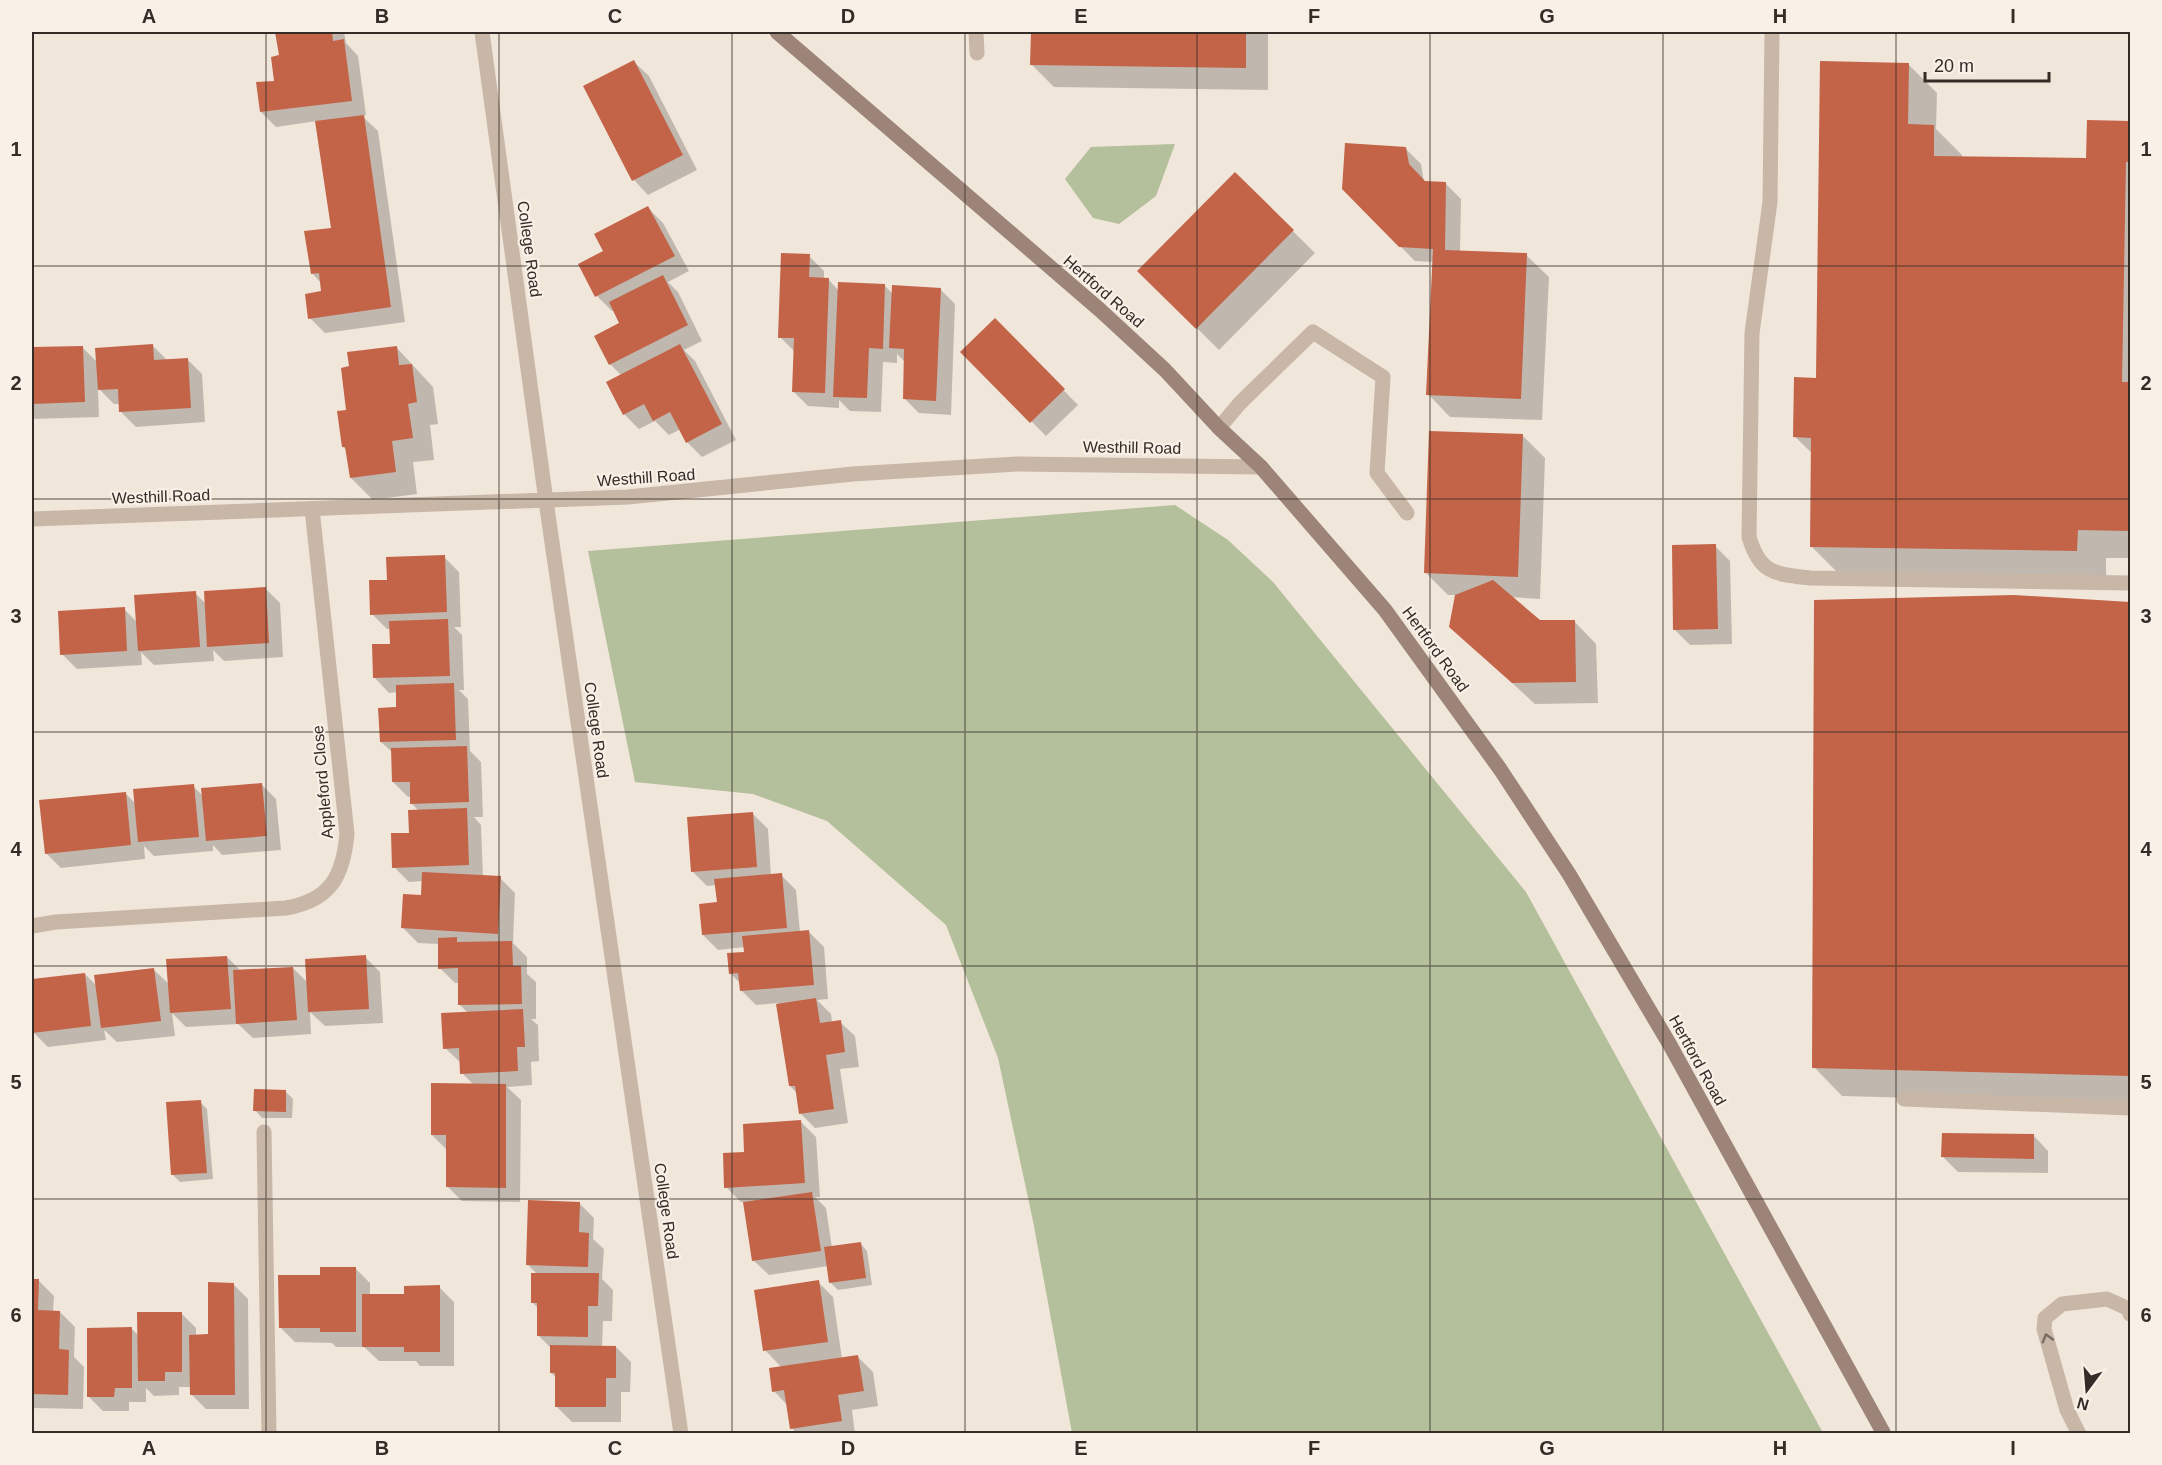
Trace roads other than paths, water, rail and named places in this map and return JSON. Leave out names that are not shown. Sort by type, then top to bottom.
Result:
[{"type":"main road","name":"Hertford Road","points":[[787,34],[1165,370],[1219,429],[1262,467],[1386,610],[1500,769],[1563,865],[1670,1045],[1884,1434]]},
{"type":"street","name":"College Road","points":[[482,32],[546,501],[681,1434]]},
{"type":"street","points":[[976,32],[977,53]]},
{"type":"street","points":[[1772,32],[1770,202],[1752,333],[1749,537],[1754,554],[1768,570],[1810,578],[2130,583]]},
{"type":"street","points":[[1219,429],[1240,403],[1312,332],[1383,377],[1377,473],[1407,513]]},
{"type":"street","name":"Westhill Road","points":[[32,519],[546,501],[706,490],[923,468],[1090,464],[1262,467]]},
{"type":"street","name":"Appleford Close","points":[[32,926],[56,922],[286,908],[313,900],[335,881],[343,864],[347,834],[312,510]]},
{"type":"street","points":[[1904,1099],[2130,1108]]},
{"type":"street","points":[[264,1132],[269,1434]]},
{"type":"street","points":[[2079,1434],[2064,1400],[2044,1329],[2045,1318],[2062,1304],[2107,1299],[2129,1309],[2130,1314]]}]
